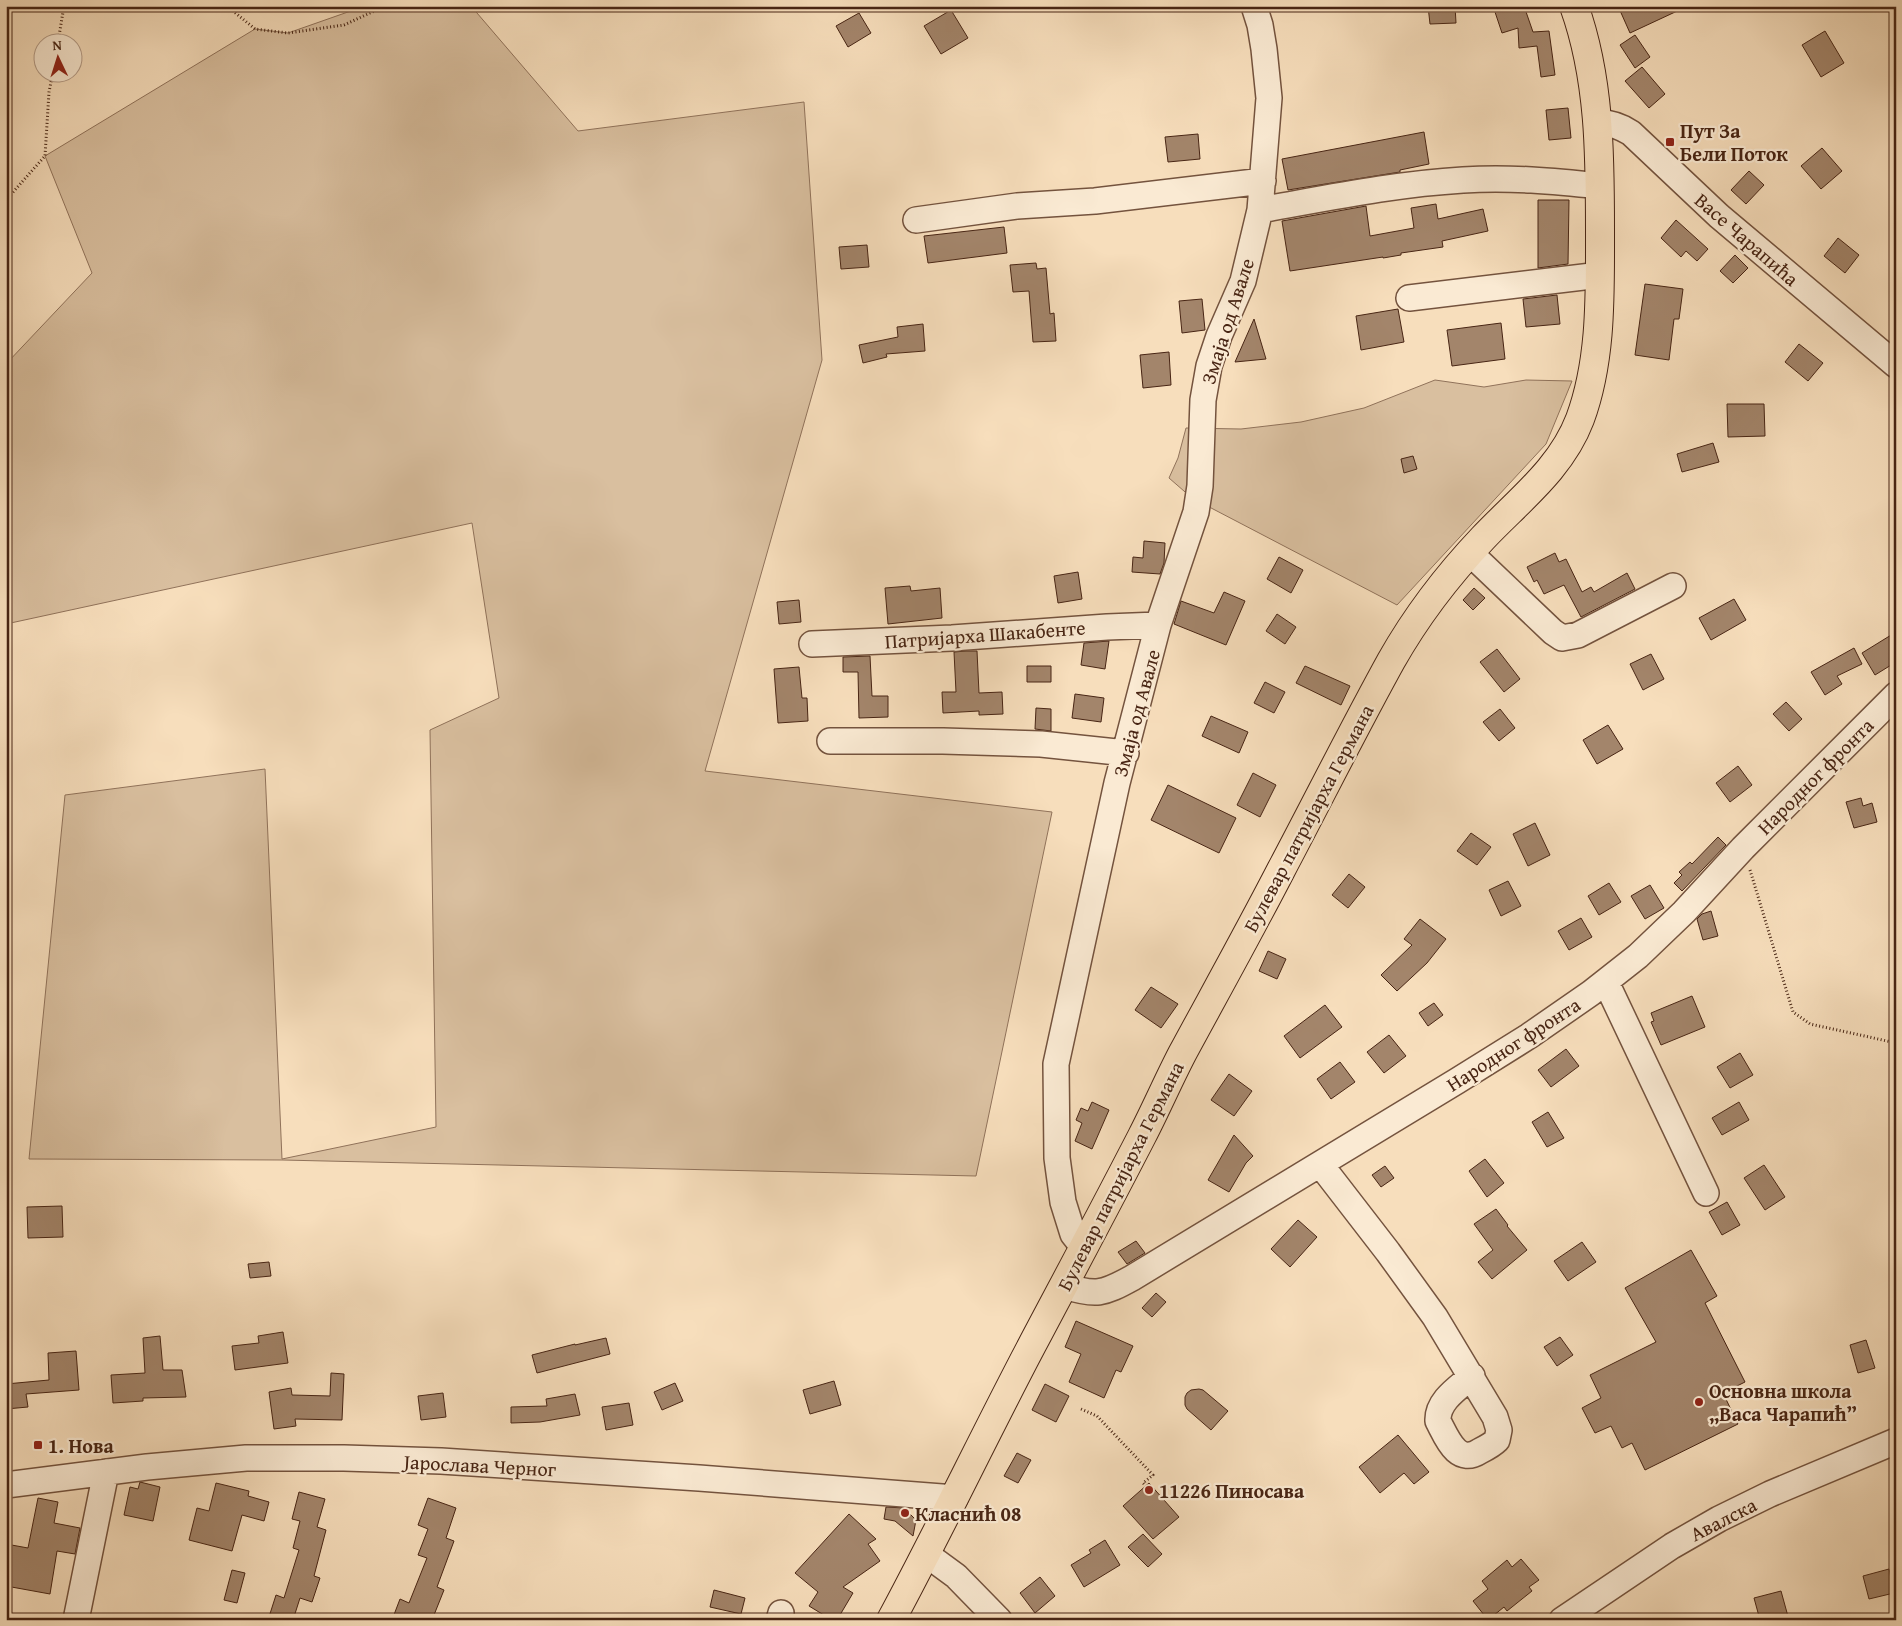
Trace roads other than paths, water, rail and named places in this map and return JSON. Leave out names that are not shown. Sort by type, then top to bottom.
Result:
[{"type":"main road","name":"Булевар патријарха Германа","points":[[891,1620],[1084,1248],[1180,1058],[1390,663],[1414,622],[1437,590],[1470,553],[1541,481],[1562,455],[1582,413],[1592,376],[1598,329],[1600,186],[1597,123],[1588,56],[1574,6]]},
{"type":"street","name":"Змаја од Авале","points":[[1084,1248],[1073,1234],[1063,1202],[1057,1158],[1056,1064],[1115,792],[1158,625],[1196,512],[1200,486],[1203,400],[1209,366],[1219,336],[1243,280],[1260,210],[1269,98],[1262,41],[1254,6]]},
{"type":"street","name":"Васе Чарапића","points":[[1597,123],[1622,127],[1631,133],[1719,216],[1896,364]]},
{"type":"street","points":[[1260,210],[1400,186],[1463,180],[1543,180],[1600,186]]},
{"type":"street","points":[[916,220],[1017,206],[1095,201],[1263,181]]},
{"type":"street","points":[[1409,298],[1600,275]]},
{"type":"street","points":[[1470,553],[1553,632],[1562,638],[1578,635],[1673,586]]},
{"type":"street","name":"Патријарха Шакабенте","points":[[812,644],[952,638],[1158,625]]},
{"type":"street","name":"Народног фронта","points":[[1064,1286],[1082,1291],[1104,1292],[1111,1290],[1528,1036],[1606,982],[1638,956],[1684,912],[1743,848],[1896,695]]},
{"type":"street","points":[[830,741],[943,741],[1041,744],[1126,753]]},
{"type":"street","points":[[1606,982],[1706,1193]]},
{"type":"street","points":[[1320,1164],[1419,1294],[1472,1376]]},
{"type":"street","name":"Авалска","points":[[1562,1620],[1672,1546],[1719,1519],[1770,1494],[1896,1441]]},
{"type":"street","name":"Јарослава Черног","points":[[6,1485],[106,1472],[246,1458],[344,1458],[441,1461],[699,1478],[955,1498]]},
{"type":"street","points":[[76,1620],[106,1472]]},
{"type":"street","points":[[926,1554],[945,1567],[999,1620]]},
{"type":"place","name":"Пут За Бели Поток","points":[[1670,142]]},
{"type":"place","name":"Основна школа „Васа Чарапић”","points":[[1699,1402]]},
{"type":"place","name":"1. Нова","points":[[38,1445]]},
{"type":"place","name":"11226 Пиносава","points":[[1149,1490]]},
{"type":"place","name":"Класнић 08","points":[[905,1513]]}]
